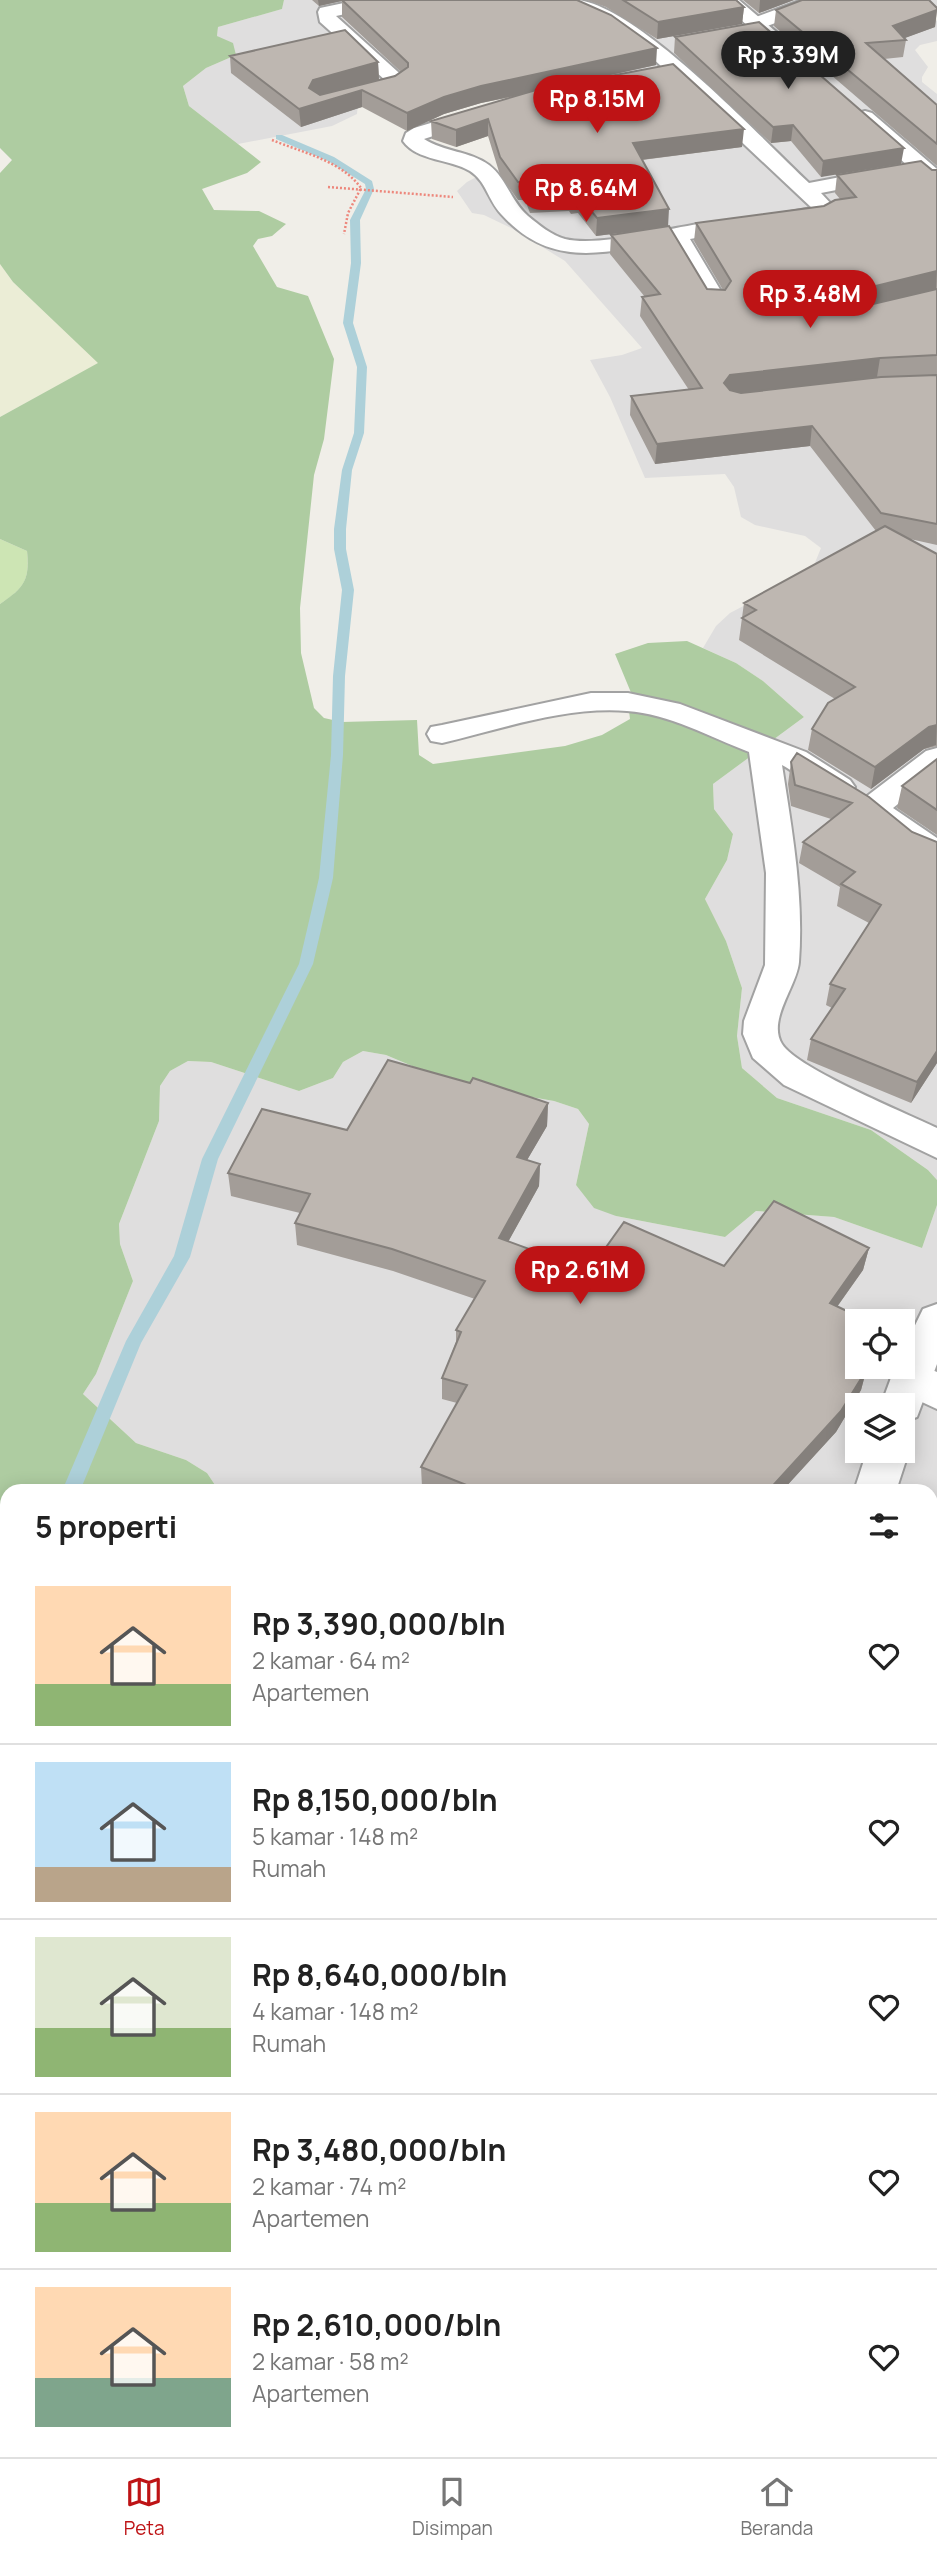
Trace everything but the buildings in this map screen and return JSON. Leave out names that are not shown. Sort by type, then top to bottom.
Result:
[{"type":"street","points":[[334,101],[388,87],[397,82],[326,15],[338,8],[385,0]]},
{"type":"street","points":[[561,0],[598,13],[653,48],[823,206],[822,212],[813,217],[758,224]]},
{"type":"street","points":[[728,0],[812,72]]},
{"type":"street","points":[[734,34],[819,0]]},
{"type":"street","points":[[653,48],[680,43]]},
{"type":"street","points":[[653,74],[677,71]]},
{"type":"street","points":[[850,103],[933,175]]},
{"type":"street","points":[[495,110],[421,132],[413,141],[431,151],[481,169],[493,182],[501,200],[534,232],[556,244],[570,247],[717,229]]},
{"type":"street","points":[[804,190],[848,180],[933,175]]},
{"type":"street","points":[[676,234],[715,300]]},
{"type":"street","points":[[442,734],[591,702],[628,702],[669,710],[795,759],[877,810],[888,821],[937,853]]},
{"type":"street","points":[[764,748],[782,873],[782,965],[762,1021],[761,1034],[766,1049],[797,1076],[937,1144]]},
{"type":"street","points":[[877,810],[878,803],[937,758]]},
{"type":"street","points":[[916,1392],[937,1320]]},
{"type":"street","points":[[877,1484],[884,1463]]},
{"type":"path","points":[[272,140],[358,180],[360,190],[348,213],[344,234]]},
{"type":"path","points":[[328,187],[501,200]]},
{"type":"shaded area","points":[[284,0],[937,0],[937,13],[929,17],[937,21],[937,41],[920,45],[915,50],[928,67],[922,82],[937,94],[937,1180],[928,1170],[871,1130],[777,1098],[742,1068],[737,1036],[742,988],[726,941],[705,899],[727,860],[733,834],[714,809],[713,784],[804,717],[763,681],[736,663],[703,648],[716,626],[730,613],[812,570],[821,548],[805,536],[755,525],[741,517],[734,487],[725,474],[645,478],[610,397],[590,360],[622,355],[642,348],[565,261],[513,229],[484,215],[472,213],[457,191],[484,173],[531,162],[543,111],[511,82],[358,103],[357,114],[332,126],[238,144],[189,106],[183,86],[206,68],[236,55],[217,36],[218,27],[282,9]]},
{"type":"shaded area","points":[[363,1051],[386,1055],[455,1084],[554,1101],[578,1109],[589,1124],[576,1185],[616,1216],[725,1237],[756,1211],[834,1217],[922,1248],[937,1205],[937,1484],[214,1484],[207,1473],[186,1460],[136,1443],[83,1394],[96,1374],[133,1281],[120,1244],[119,1224],[159,1121],[160,1086],[170,1071],[188,1061],[211,1062],[299,1091],[333,1078],[343,1062]]},
{"type":"green space","points":[[0,0],[284,0],[282,9],[218,27],[217,36],[233,43],[236,55],[206,68],[183,86],[189,106],[261,162],[247,173],[202,189],[214,210],[259,211],[286,224],[272,236],[258,239],[253,246],[277,287],[308,296],[334,359],[324,439],[314,475],[300,608],[301,653],[314,708],[324,718],[342,722],[417,720],[419,755],[433,764],[565,746],[602,735],[630,719],[628,702],[632,695],[615,654],[648,643],[687,641],[736,663],[763,681],[804,717],[713,784],[714,809],[733,834],[727,860],[705,899],[726,941],[742,988],[737,1036],[742,1068],[777,1098],[871,1130],[928,1170],[937,1180],[937,1205],[922,1248],[834,1217],[756,1211],[725,1237],[616,1216],[594,1208],[576,1185],[589,1124],[578,1109],[554,1101],[455,1084],[386,1055],[363,1051],[343,1062],[333,1078],[299,1091],[211,1062],[188,1061],[170,1071],[160,1086],[159,1121],[119,1224],[120,1244],[133,1281],[96,1374],[83,1394],[136,1443],[186,1460],[207,1473],[214,1484],[0,1484],[0,604],[24,582],[28,561],[27,551],[0,539],[0,417],[98,363],[13,282],[0,264],[0,173],[12,160],[0,148]]},
{"type":"green space","points":[[0,264],[13,282],[99,363],[0,417]]},
{"type":"green space","points":[[0,539],[27,551],[28,561],[24,582],[0,604]]},
{"type":"waterway","points":[[74,1484],[134,1341],[182,1257],[210,1159],[306,964],[326,878],[337,755],[339,676],[348,590],[340,549],[340,529],[347,470],[359,433],[362,367],[348,323],[356,263],[355,220],[370,189],[369,183],[331,159],[279,137]]}]
